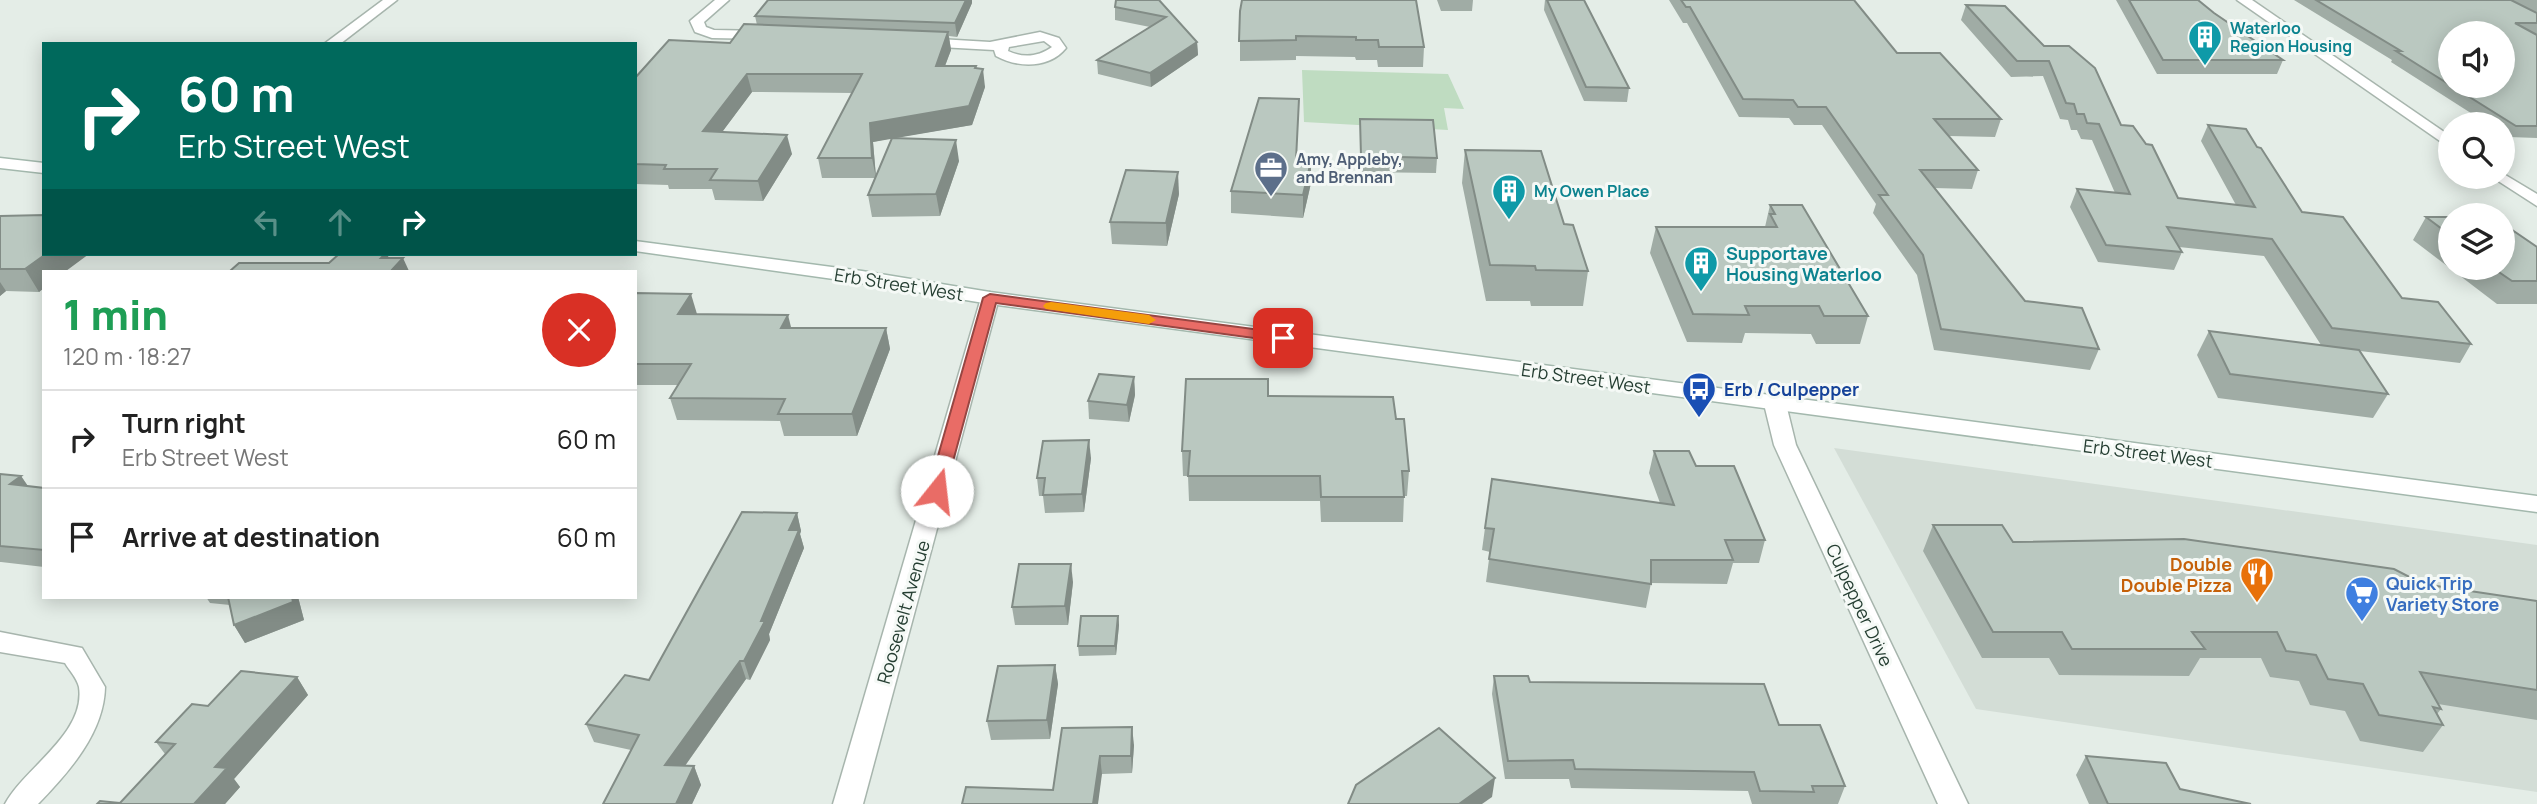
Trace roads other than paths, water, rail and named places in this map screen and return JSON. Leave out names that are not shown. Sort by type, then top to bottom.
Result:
[{"type":"street","points":[[334,42],[391,0]]},
{"type":"street","points":[[723,0],[697,22],[700,29],[712,34],[779,36]]},
{"type":"street","points":[[2243,0],[2438,135]]},
{"type":"street","points":[[905,41],[1002,45]]},
{"type":"street","points":[[0,163],[42,168]]},
{"type":"street","points":[[2515,187],[2537,201]]},
{"type":"street","name":"Erb Street West","points":[[637,246],[862,277],[990,298],[2537,504]]},
{"type":"street","name":"Roosevelt Avenue","points":[[848,804],[990,298]]},
{"type":"street","name":"Culpepper Drive","points":[[1775,404],[1785,445],[1952,804]]},
{"type":"street","points":[[0,642],[73,655],[92,686],[89,716],[38,786],[20,804]]},
{"type":"place","name":"Waterloo Region Housing","points":[[2205,67]]},
{"type":"place","name":"Amy, Appleby, and Brennan","points":[[1271,198]]},
{"type":"place","name":"My Owen Place","points":[[1509,221]]},
{"type":"place","name":"Supportave Housing Waterloo","points":[[1701,293]]},
{"type":"place","name":"Erb / Culpepper","points":[[1699,419]]},
{"type":"place","name":"Double Double Pizza","points":[[2257,604]]},
{"type":"place","name":"Quick Trip Variety Store","points":[[2362,623]]}]
